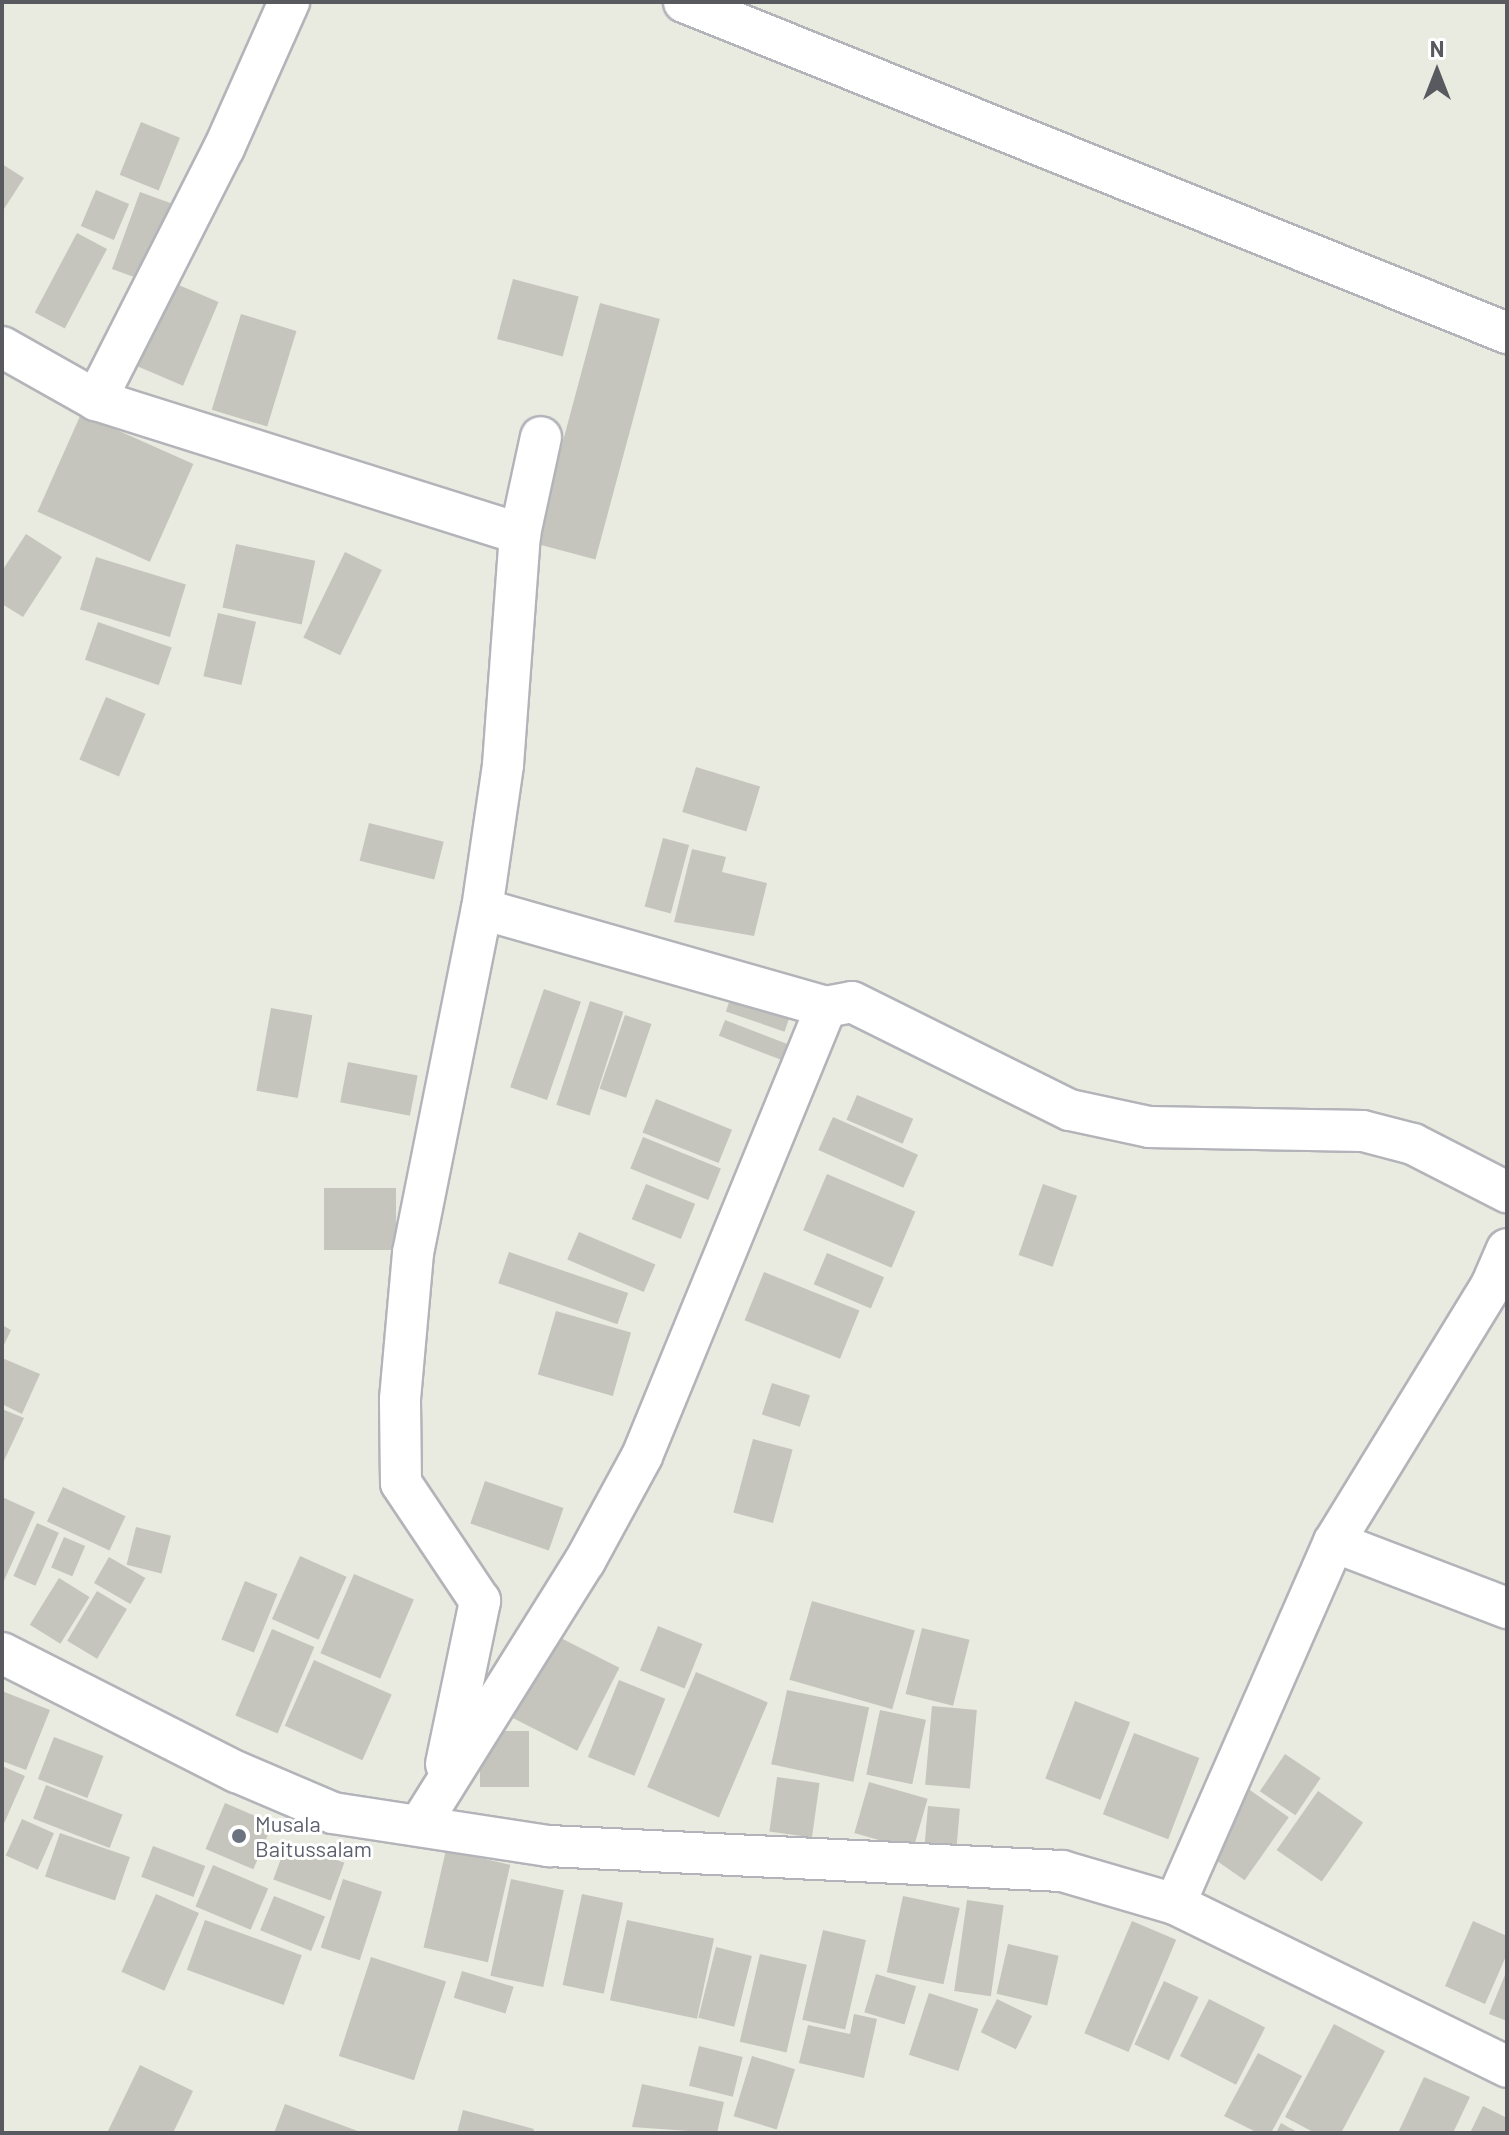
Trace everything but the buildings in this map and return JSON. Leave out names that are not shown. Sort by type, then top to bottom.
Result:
[{"type":"street","points":[[96,400],[224,148],[289,2]]},
{"type":"street","points":[[684,2],[1507,333]]},
{"type":"street","points":[[2,347],[96,400],[520,534]]},
{"type":"street","points":[[430,1807],[480,1601],[401,1483],[400,1399],[413,1253],[482,909],[503,765],[520,534],[541,437]]},
{"type":"street","points":[[482,909],[826,1007],[852,1002],[1070,1110],[1149,1127],[1363,1131],[1413,1144],[1507,1192]]},
{"type":"street","points":[[430,1807],[585,1561],[642,1456],[826,1007]]},
{"type":"street","points":[[1175,1904],[1334,1542],[1491,1286],[1507,1249]]},
{"type":"street","points":[[1334,1542],[1507,1608]]},
{"type":"street","points":[[2,1653],[237,1772],[333,1813],[430,1807],[549,1846],[1062,1871],[1175,1904],[1507,2067]]},
{"type":"place","name":"Musala Baitussalam","points":[[239,1836]]}]
